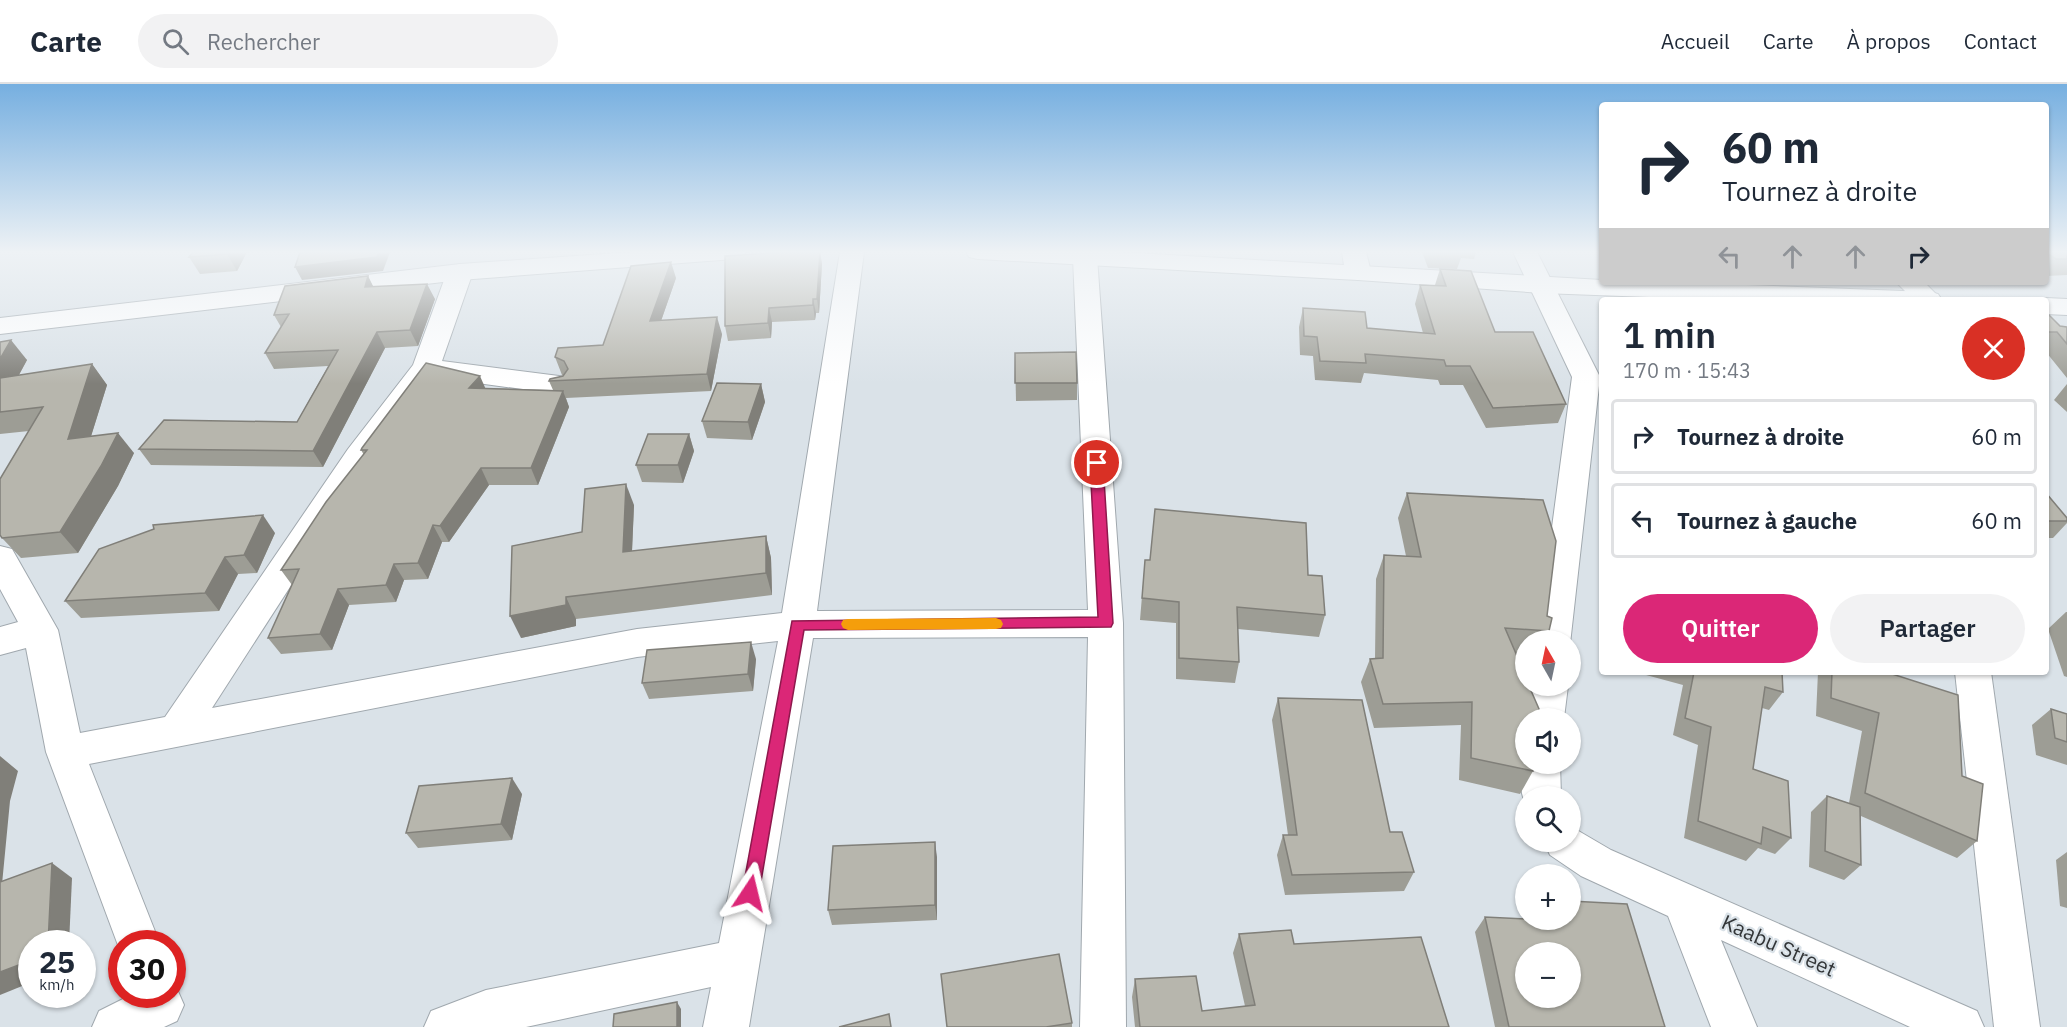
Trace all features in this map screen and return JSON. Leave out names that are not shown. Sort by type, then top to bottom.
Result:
[{"type":"street","points":[[0,326],[255,296]]},
{"type":"street","points":[[176,732],[352,466],[426,367],[451,296]]},
{"type":"street","points":[[726,1027],[798,625],[846,296]]},
{"type":"street","points":[[1087,296],[1106,623],[1103,1027]]},
{"type":"street","points":[[1547,296],[1586,377],[1556,630]]},
{"type":"street","points":[[1826,296],[1852,297]]},
{"type":"street","points":[[2049,306],[2067,307]]},
{"type":"street","points":[[426,367],[560,385]]},
{"type":"street","points":[[0,558],[40,630],[65,752],[133,930]]},
{"type":"street","points":[[65,752],[637,643],[798,625],[1106,623]]},
{"type":"street","points":[[0,641],[40,630]]},
{"type":"street","points":[[1973,675],[2017,1027]]},
{"type":"street","name":"Kaabu Street","points":[[1580,852],[1961,1027]]},
{"type":"street","points":[[1683,901],[1734,1027]]},
{"type":"street","points":[[447,1027],[486,1013],[738,960]]},
{"type":"street","points":[[115,1027],[162,1009]]},
{"type":"building","points":[[281,296],[423,296],[410,330],[377,332],[313,451],[139,449],[164,420],[297,422],[338,350],[265,353],[289,314],[274,315]]},
{"type":"building","points":[[620,296],[659,296],[650,321],[717,317],[707,374],[549,381],[563,376],[568,369],[564,361],[555,357],[558,348],[603,345]]},
{"type":"building","points":[[725,296],[817,296],[817,299],[813,299],[813,305],[769,308],[768,323],[725,326]]},
{"type":"building","points":[[1423,296],[1481,296],[1495,332],[1533,332],[1566,404],[1493,408],[1470,366],[1446,366],[1444,360],[1365,354],[1366,363],[1320,361],[1317,337],[1304,336],[1303,308],[1365,312],[1367,328],[1435,334]]},
{"type":"building","points":[[2049,315],[2060,326],[2067,327],[2067,344],[2057,332],[2049,332]]},
{"type":"building","points":[[11,340],[0,359],[0,342]]},
{"type":"building","points":[[1076,352],[1077,383],[1015,383],[1015,353]]},
{"type":"building","points":[[426,363],[480,376],[469,388],[563,391],[531,468],[481,468],[440,526],[433,525],[418,563],[394,564],[386,585],[338,589],[320,634],[268,638],[299,569],[281,570],[326,502],[367,450],[361,450],[362,448]]},
{"type":"building","points":[[92,364],[68,439],[118,433],[101,466],[60,532],[2,538],[0,535],[0,479],[43,407],[0,412],[0,378]]},
{"type":"building","points":[[717,383],[761,384],[748,422],[702,421]]},
{"type":"building","points":[[648,434],[689,434],[678,465],[636,465]]},
{"type":"building","points":[[626,484],[623,552],[766,536],[766,573],[566,597],[566,605],[510,616],[512,546],[582,532],[585,489]]},
{"type":"building","points":[[1407,493],[1543,500],[1556,541],[1547,616],[1552,618],[1549,630],[1505,628],[1515,651],[1515,696],[1533,696],[1539,708],[1515,708],[1515,767],[1471,758],[1472,702],[1383,704],[1370,659],[1383,658],[1384,555],[1421,557]]},
{"type":"building","points":[[2049,497],[2067,518],[2067,521],[2049,521]]},
{"type":"building","points":[[1155,509],[1306,523],[1308,575],[1322,576],[1325,615],[1237,607],[1239,662],[1179,658],[1179,602],[1142,598],[1145,560],[1150,560]]},
{"type":"building","points":[[263,515],[244,555],[225,557],[205,593],[65,601],[99,549],[154,529],[153,525]]},
{"type":"building","points":[[751,642],[748,674],[642,683],[647,650]]},
{"type":"building","points":[[1693,675],[1782,675],[1783,692],[1765,687],[1753,769],[1788,781],[1791,838],[1763,827],[1761,844],[1698,821],[1711,727],[1685,718]]},
{"type":"building","points":[[1832,675],[1895,675],[1958,695],[1962,776],[1983,784],[1977,841],[1865,793],[1879,713],[1831,698]]},
{"type":"building","points":[[1278,698],[1362,700],[1390,832],[1402,832],[1414,872],[1292,875],[1283,835],[1297,835]]},
{"type":"building","points":[[2051,709],[2067,714],[2067,742],[2055,738]]},
{"type":"building","points":[[512,778],[501,824],[406,833],[419,786]]},
{"type":"building","points":[[1827,796],[1860,807],[1861,865],[1825,851]]},
{"type":"building","points":[[935,842],[935,905],[828,910],[833,846]]},
{"type":"building","points":[[52,863],[49,930],[18,930],[18,965],[0,972],[0,882]]},
{"type":"building","points":[[1581,902],[1627,904],[1665,1027],[1509,1027],[1485,917],[1515,918],[1515,930],[1581,930]]},
{"type":"building","points":[[1291,930],[1294,944],[1421,937],[1449,1027],[1140,1027],[1135,979],[1196,976],[1202,1011],[1255,1005],[1239,934]]},
{"type":"building","points":[[1059,954],[1072,1023],[1046,1027],[947,1027],[941,974]]},
{"type":"building","points":[[677,1002],[677,1027],[613,1027],[614,1014]]},
{"type":"building","points":[[889,1014],[891,1027],[839,1027]]},
{"type":"slow traffic","points":[[848,624],[996,624]]},
{"type":"route","points":[[750,893],[798,625],[1106,623],[1097,463]]}]
